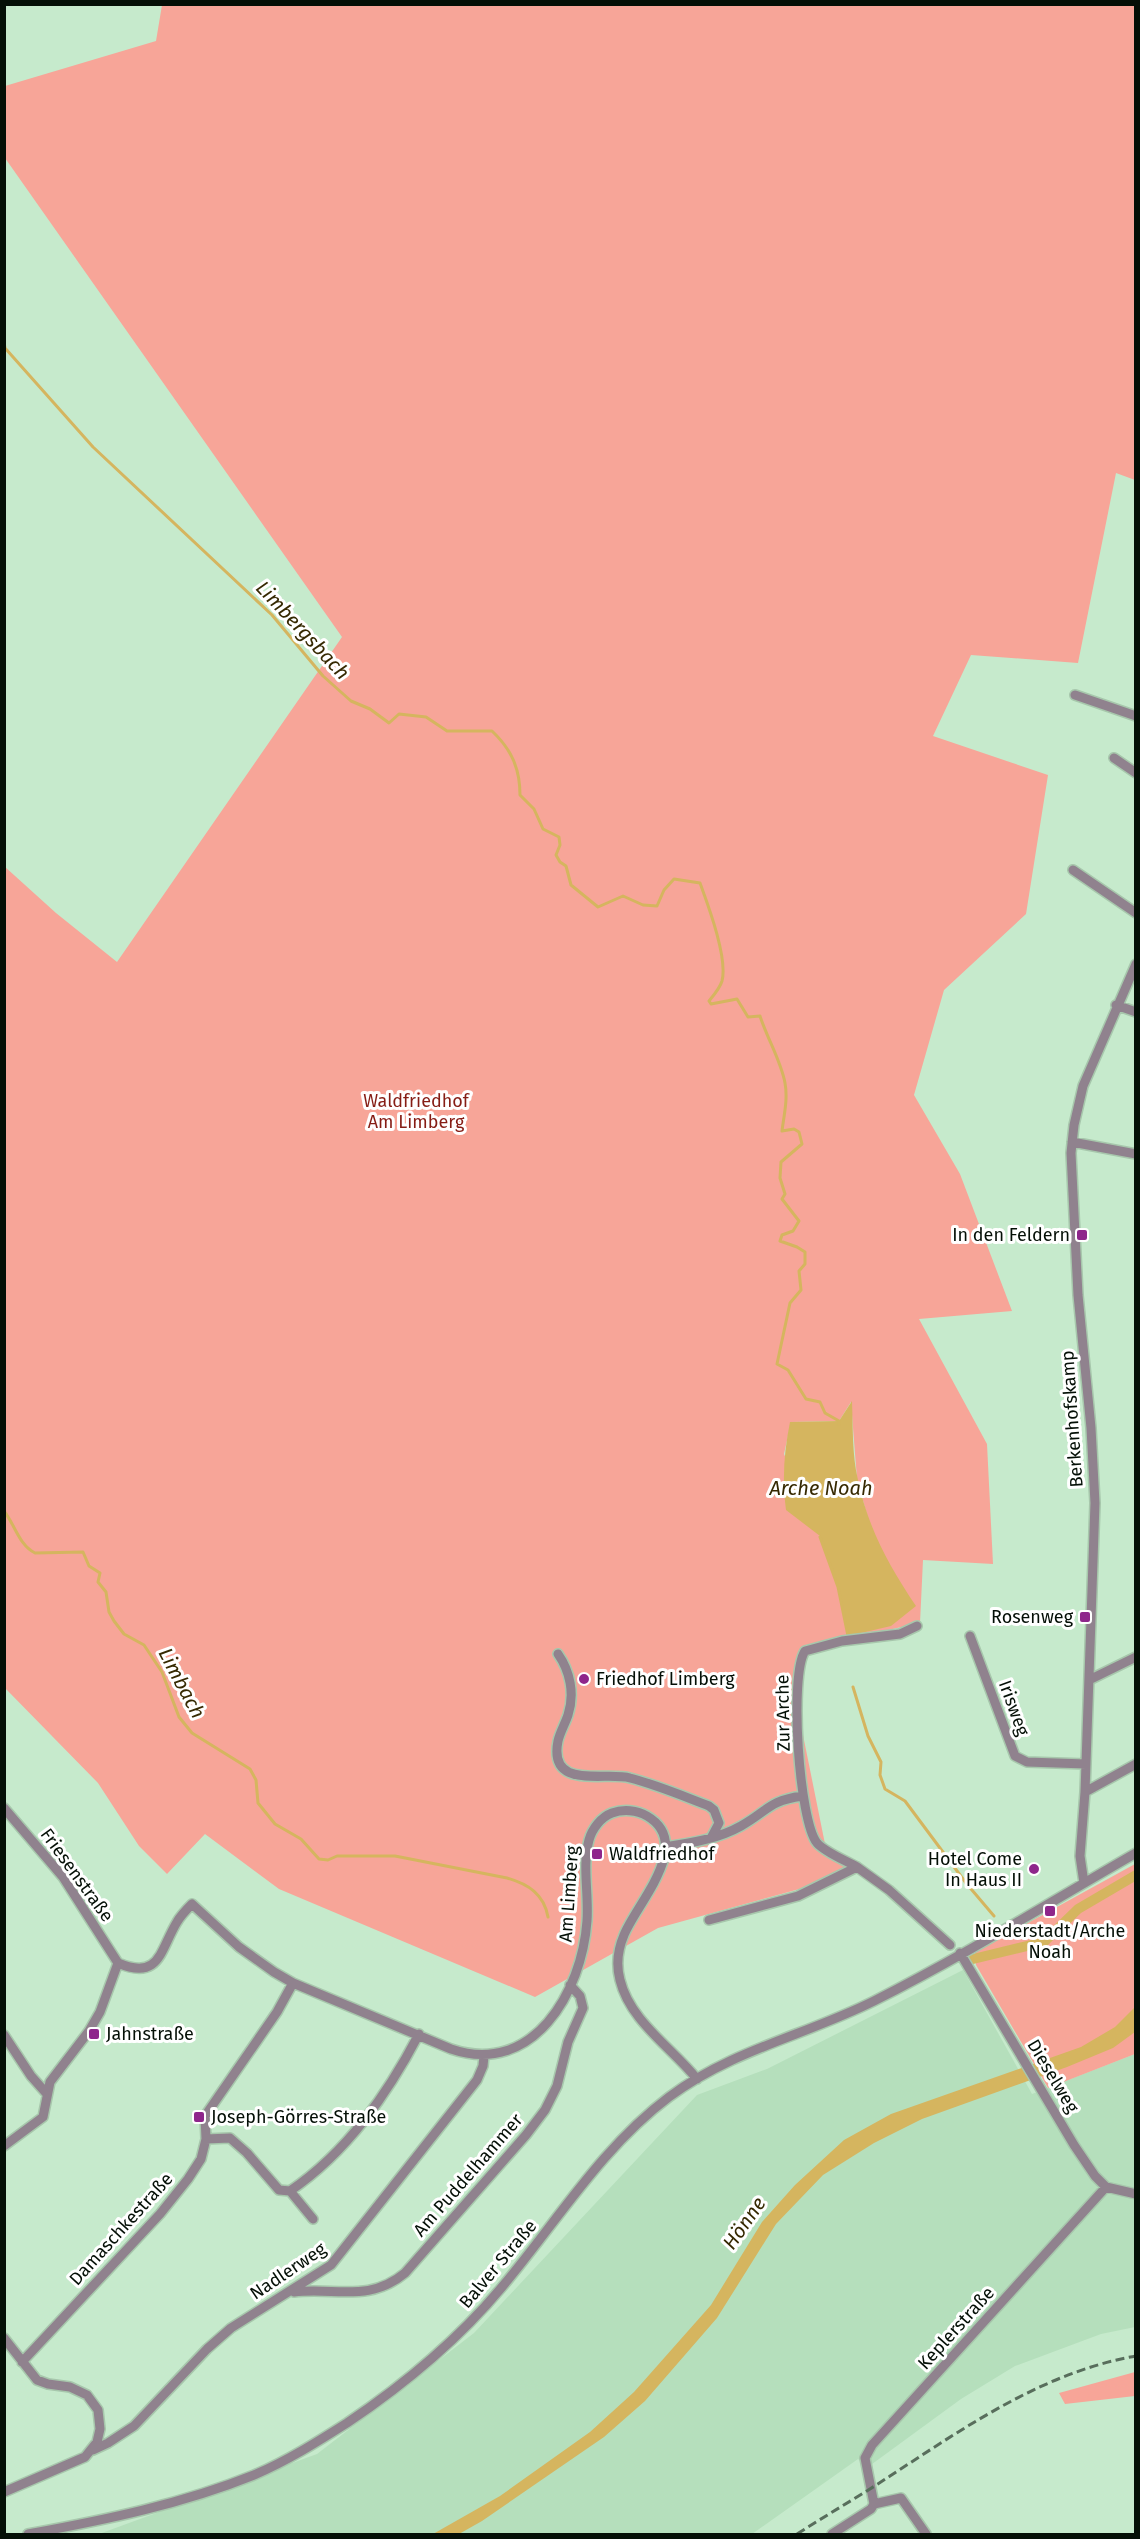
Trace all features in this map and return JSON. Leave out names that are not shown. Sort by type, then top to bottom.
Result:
[{"type":"street","points":[[1075,695],[1136,716]]},
{"type":"street","points":[[1114,758],[1136,773]]},
{"type":"street","points":[[1073,870],[1136,913]]},
{"type":"street","name":"Berkenhofskamp","points":[[1084,1883],[1080,1856],[1085,1792],[1095,1503],[1091,1428],[1078,1295],[1071,1181],[1072,1142],[1083,1086],[1116,1005],[1136,964]]},
{"type":"street","points":[[1116,1005],[1136,1012]]},
{"type":"street","points":[[1072,1142],[1136,1154]]},
{"type":"street","name":"Zur Arche","points":[[917,1626],[900,1634],[842,1641],[805,1651],[802,1654],[797,1688],[802,1796],[807,1818],[817,1843],[889,1890],[950,1945]]},
{"type":"street","name":"Irisweg","points":[[970,1636],[1015,1756],[1027,1762],[1086,1764]]},
{"type":"street","points":[[558,1654],[567,1671],[572,1702],[558,1741],[558,1757],[561,1764],[580,1776],[628,1777],[709,1806],[714,1810],[719,1823],[711,1838]]},
{"type":"street","points":[[1089,1680],[1136,1658]]},
{"type":"street","points":[[1085,1792],[1136,1764]]},
{"type":"street","points":[[697,2079],[630,2006],[620,1979],[619,1952],[624,1935],[661,1871],[665,1847],[711,1838],[741,1826],[780,1799],[802,1796]]},
{"type":"street","name":"Friesenstraße","points":[[4,1808],[63,1877],[118,1963]]},
{"type":"street","name":"Am Limberg","points":[[118,1963],[139,1969],[154,1964],[161,1955],[177,1922],[192,1904],[239,1947],[293,1983],[465,2054],[484,2055],[516,2048],[538,2034],[557,2010],[570,1985],[586,1934],[586,1854],[597,1825],[613,1813],[633,1811],[642,1813],[655,1822],[665,1847]]},
{"type":"street","name":"Balver Straße","points":[[28,2535],[164,2505],[245,2478],[310,2447],[376,2403],[430,2362],[457,2337],[503,2287],[623,2137],[658,2106],[697,2079],[751,2050],[871,2002],[1136,1853]]},
{"type":"street","points":[[709,1920],[798,1896],[857,1867]]},
{"type":"street","name":"Dieselweg","points":[[960,1953],[1083,2159],[1106,2187]]},
{"type":"street","points":[[4,2146],[43,2117],[51,2082],[83,2040],[100,2012],[118,1963]]},
{"type":"street","name":"Damaschkestraße","points":[[22,2362],[173,2198],[201,2159],[206,2139],[205,2116],[277,2012],[293,1983]]},
{"type":"street","name":"Am Puddelhammer","points":[[288,2293],[367,2291],[388,2285],[405,2273],[545,2110],[556,2086],[568,2042],[582,2008],[580,1996],[570,1985]]},
{"type":"street","points":[[290,2191],[342,2147],[381,2098],[419,2034]]},
{"type":"street","points":[[4,2035],[31,2076],[47,2094]]},
{"type":"street","name":"Nadlerweg","points":[[4,2492],[76,2462],[134,2426],[207,2349],[231,2328],[319,2274],[343,2252],[477,2080],[483,2066],[484,2055]]},
{"type":"street","points":[[206,2139],[230,2138],[247,2153],[279,2190],[290,2191],[313,2219]]},
{"type":"street","points":[[1106,2187],[1136,2194]]},
{"type":"street","name":"Keplerstraße","points":[[874,2504],[865,2458],[872,2445],[1106,2187]]},
{"type":"street","points":[[4,2338],[22,2362],[43,2383],[70,2387],[87,2395],[94,2402],[98,2410],[100,2429],[93,2450]]},
{"type":"street","points":[[832,2535],[871,2509],[874,2504],[901,2498],[926,2535]]},
{"type":"shaded area","points":[[963,1970],[1032,2094],[1135,2054],[1135,2327],[1101,2334],[1015,2366],[961,2399],[868,2467],[858,2459],[752,2534],[99,2534],[317,2454],[474,2333],[697,2095],[767,2069]]},
{"type":"green space","name":"Waldfriedhof Am Limberg","points":[[162,5],[1135,5],[1135,480],[1116,473],[1078,663],[971,655],[933,736],[1048,775],[1026,914],[944,990],[914,1095],[960,1174],[1012,1311],[919,1319],[987,1444],[993,1564],[923,1560],[920,1623],[801,1649],[802,1730],[825,1844],[846,1868],[814,1885],[658,1928],[535,1997],[279,1889],[205,1834],[167,1874],[139,1846],[98,1783],[5,1688],[4,866],[56,913],[117,962],[342,637],[5,158],[5,86],[156,41]],"holes":[[[851,1402],[857,1479],[871,1529],[890,1567],[848,1636],[838,1587],[820,1536],[784,1454],[791,1422],[839,1421]]]},
{"type":"green space","points":[[1135,1864],[1135,2054],[1048,2088],[976,1965],[975,1952]]},
{"type":"green space","points":[[1135,2372],[1135,2396],[1065,2404],[1059,2393]]},
{"type":"water","name":"Arche Noah","points":[[852,1401],[855,1461],[862,1498],[888,1561],[916,1606],[891,1626],[848,1636],[838,1587],[820,1536],[786,1510],[784,1476],[790,1422],[839,1421]]},
{"type":"water","points":[[1135,2007],[1135,2032],[1113,2048],[922,2119],[874,2143],[823,2175],[776,2224],[717,2318],[645,2401],[604,2437],[482,2521],[459,2534],[433,2534],[500,2496],[590,2432],[634,2392],[711,2305],[762,2222],[795,2185],[844,2140],[891,2114],[1081,2047],[1115,2027]]},
{"type":"waterway","name":"Limbergsbach","points":[[4,342],[5,348],[93,447],[272,615],[323,676],[351,701],[370,709],[389,723],[399,714],[426,717],[447,731],[492,731],[513,760],[520,785],[520,795],[534,809],[543,829],[559,837],[560,845],[556,855],[566,866],[571,885],[598,907],[623,896],[643,905],[657,906],[664,890],[674,879],[700,883],[720,946],[723,971],[722,981],[709,1001],[711,1004],[737,999],[748,1017],[760,1016],[785,1083],[786,1101],[782,1131],[794,1129],[799,1132],[802,1144],[781,1162],[780,1178],[785,1194],[782,1199],[799,1221],[793,1231],[782,1235],[780,1241],[805,1252],[805,1264],[799,1271],[801,1290],[790,1303],[777,1364],[788,1370],[806,1399],[820,1402],[825,1413],[839,1421],[839,1424]]},
{"type":"waterway","name":"Limbach","points":[[4,1511],[21,1540],[35,1553],[83,1552],[89,1566],[100,1573],[98,1582],[106,1592],[109,1612],[114,1621],[124,1634],[144,1645],[162,1672],[179,1717],[192,1733],[250,1769],[256,1780],[258,1803],[275,1824],[301,1839],[319,1859],[328,1860],[337,1856],[395,1856],[507,1878],[522,1883],[534,1891],[543,1902],[548,1917]]},
{"type":"waterway","name":"Limbergsbach","points":[[820,1537],[838,1587],[848,1636]]},
{"type":"waterway","name":"Limbergsbach","points":[[853,1687],[868,1736],[881,1762],[880,1775],[885,1789],[905,1801],[966,1883],[994,1916]]},
{"type":"waterway","points":[[973,1959],[1044,1942],[1078,1909],[1136,1875]]},
{"type":"railway","points":[[797,2534],[1007,2403],[1070,2374],[1136,2356]]},
{"type":"place","name":"In den Feldern","points":[[1082,1235]]},
{"type":"place","name":"Rosenweg","points":[[1085,1617]]},
{"type":"place","name":"Friedhof Limberg","points":[[584,1679]]},
{"type":"place","name":"Waldfriedhof","points":[[597,1854]]},
{"type":"place","name":"Hotel Come In Haus II","points":[[1034,1869]]},
{"type":"place","name":"Niederstadt/Arche Noah","points":[[1050,1911]]},
{"type":"place","name":"Jahnstraße","points":[[94,2034]]},
{"type":"place","name":"Joseph-Görres-Straße","points":[[199,2117]]},
{"type":"water label","name":"Hönne","points":[[744,2223]]}]
